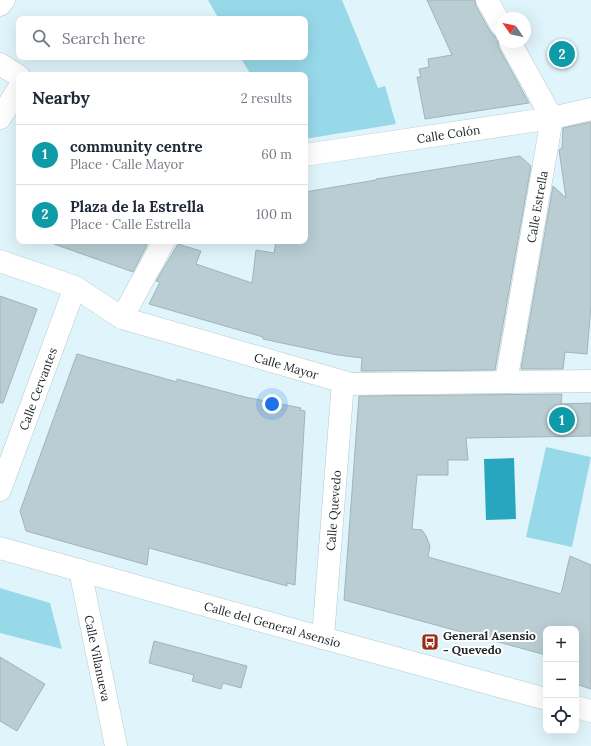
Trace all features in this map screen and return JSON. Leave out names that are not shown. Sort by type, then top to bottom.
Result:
[{"type":"street","points":[[0,4],[4,0]]},
{"type":"street","points":[[487,0],[495,14]]},
{"type":"street","points":[[513,48],[552,118]]},
{"type":"street","points":[[0,64],[16,74]]},
{"type":"street","points":[[0,118],[16,93]]},
{"type":"street","name":"Calle Colón","points":[[308,155],[552,118],[591,108]]},
{"type":"street","name":"Calle Estrella","points":[[506,382],[552,118]]},
{"type":"street","points":[[122,318],[162,244]]},
{"type":"street","name":"Calle Mayor","points":[[0,261],[75,287],[122,318],[351,384],[591,381]]},
{"type":"street","name":"Calle Cervantes","points":[[0,490],[75,287]]},
{"type":"street","name":"Calle Quevedo","points":[[323,638],[342,382]]},
{"type":"street","name":"Calle del General Asensio","points":[[0,548],[543,698]]},
{"type":"street","name":"Calle Villanueva","points":[[80,570],[116,746]]},
{"type":"street","points":[[579,708],[591,711]]},
{"type":"shaded area","points":[[208,0],[342,0],[378,88],[385,86],[396,124],[308,139],[308,72],[249,72],[242,60],[308,60],[308,16],[217,16]]},
{"type":"shaded area","points":[[546,447],[591,457],[572,547],[526,537]]},
{"type":"shaded area","points":[[514,458],[516,519],[486,520],[484,459]]},
{"type":"shaded area","points":[[0,588],[50,603],[62,649],[0,633]]},
{"type":"building","points":[[427,0],[475,0],[476,6],[490,31],[495,36],[495,48],[499,48],[529,103],[425,119],[417,77],[421,77],[419,69],[429,67],[428,59],[452,55]]},
{"type":"building","points":[[591,122],[591,304],[587,354],[565,352],[563,369],[521,369],[553,186],[566,198],[559,150],[562,148],[563,128]]},
{"type":"building","points":[[520,156],[531,166],[495,370],[361,371],[362,358],[338,355],[263,339],[263,337],[149,304],[160,282],[156,281],[178,244],[201,251],[196,264],[252,283],[256,250],[274,253],[276,244],[308,244],[308,191]]},
{"type":"building","points":[[54,244],[147,245],[133,272]]},
{"type":"building","points":[[0,296],[37,309],[3,403],[0,403]]},
{"type":"building","points":[[77,354],[177,382],[177,379],[245,397],[301,408],[300,410],[305,411],[295,585],[287,583],[287,586],[149,548],[147,565],[26,531],[20,511]]},
{"type":"building","points":[[562,394],[561,404],[591,403],[591,436],[466,438],[468,460],[448,460],[448,475],[417,475],[412,529],[422,530],[426,536],[430,546],[428,557],[561,594],[570,556],[591,565],[591,689],[579,685],[579,626],[543,626],[543,654],[344,600],[359,396]]},
{"type":"building","points":[[154,641],[247,666],[241,688],[223,683],[221,689],[192,681],[194,675],[149,663]]},
{"type":"building","points":[[0,657],[45,684],[17,731],[0,721]]},
{"type":"place","name":"Plaza de la Estrella","points":[[562,54]]},
{"type":"place","name":"community centre","points":[[562,420]]},
{"type":"place","name":"General Asensio - Quevedo","points":[[430,642]]}]
